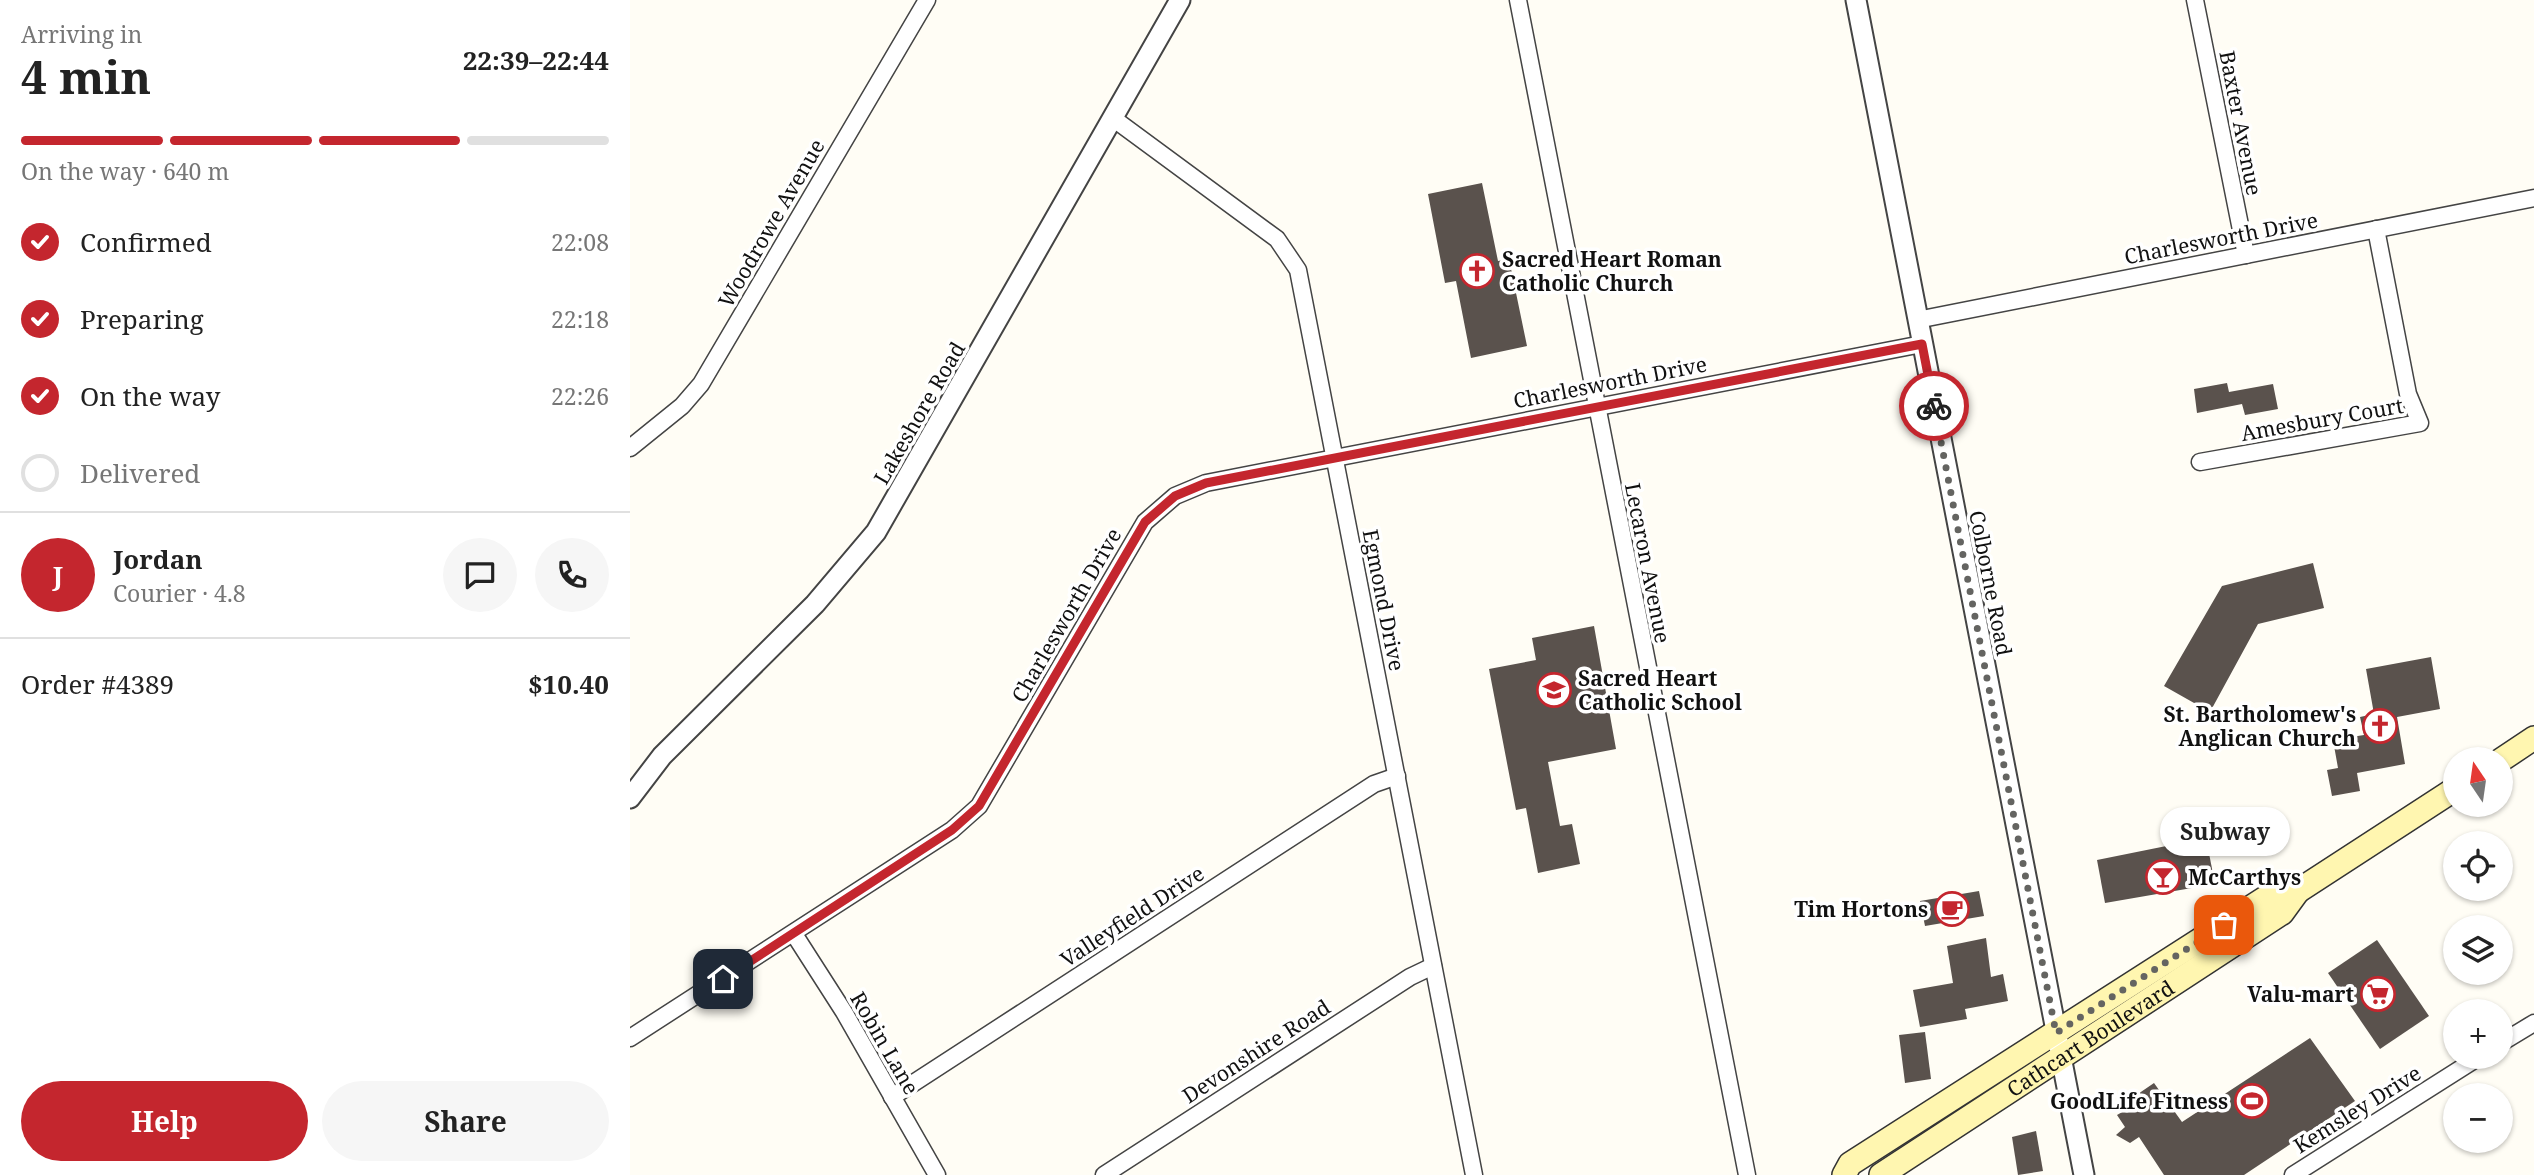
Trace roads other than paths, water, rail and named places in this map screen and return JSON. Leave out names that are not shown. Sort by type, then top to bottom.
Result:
[{"type":"main road","points":[[2513,752],[2534,738]]},
{"type":"main road","points":[[2298,891],[2443,797]]},
{"type":"main road","name":"Cathcart Boulevard","points":[[1844,1175],[1850,1164],[2267,897],[2298,891]]},
{"type":"main road","name":"Cathcart Boulevard","points":[[1881,1175],[2282,913],[2298,891]]},
{"type":"street","name":"Woodrowe Avenue","points":[[630,448],[682,406],[701,384],[927,0]]},
{"type":"street","name":"Lakeshore Road","points":[[630,798],[667,751],[822,597],[876,532],[1180,0]]},
{"type":"street","name":"Lecaron Avenue","points":[[1518,0],[1747,1175]]},
{"type":"street","name":"Colborne Road","points":[[1856,0],[2084,1175]]},
{"type":"street","name":"Baxter Avenue","points":[[2195,0],[2246,255]]},
{"type":"street","name":"Egmond Drive","points":[[1114,119],[1257,224],[1289,253],[1303,288],[1472,1174]]},
{"type":"street","name":"Charlesworth Drive","points":[[1917,320],[2534,198]]},
{"type":"street","name":"Amesbury Court","points":[[2200,461],[2420,423],[2408,394],[2376,229]]},
{"type":"street","name":"Charlesworth Drive","points":[[630,1038],[952,830],[979,806],[1145,522],[1175,496],[1206,483],[1335,456],[1922,344]]},
{"type":"street","name":"Valleyfield Drive","points":[[892,1097],[1374,784],[1397,776]]},
{"type":"street","name":"Robin Lane","points":[[794,934],[844,1012],[937,1175]]},
{"type":"street","name":"Devonshire Road","points":[[1104,1175],[1410,977],[1433,966]]},
{"type":"street","points":[[2513,1038],[2532,1029]]},
{"type":"street","name":"Kemsley Drive","points":[[2293,1175],[2460,1069]]},
{"type":"place","name":"Sacred Heart Roman Catholic Church","points":[[1477,271]]},
{"type":"place","name":"Sacred Heart Catholic School","points":[[1554,690]]},
{"type":"place","name":"St. Bartholomew's Anglican Church","points":[[2380,726]]},
{"type":"place","name":"McCarthys","points":[[2163,877]]},
{"type":"place","name":"Tim Hortons","points":[[1952,909]]},
{"type":"place","name":"Subway","points":[[2224,925]]},
{"type":"place","name":"Valu-mart","points":[[2378,994]]},
{"type":"place","name":"GoodLife Fitness","points":[[2252,1101]]}]
